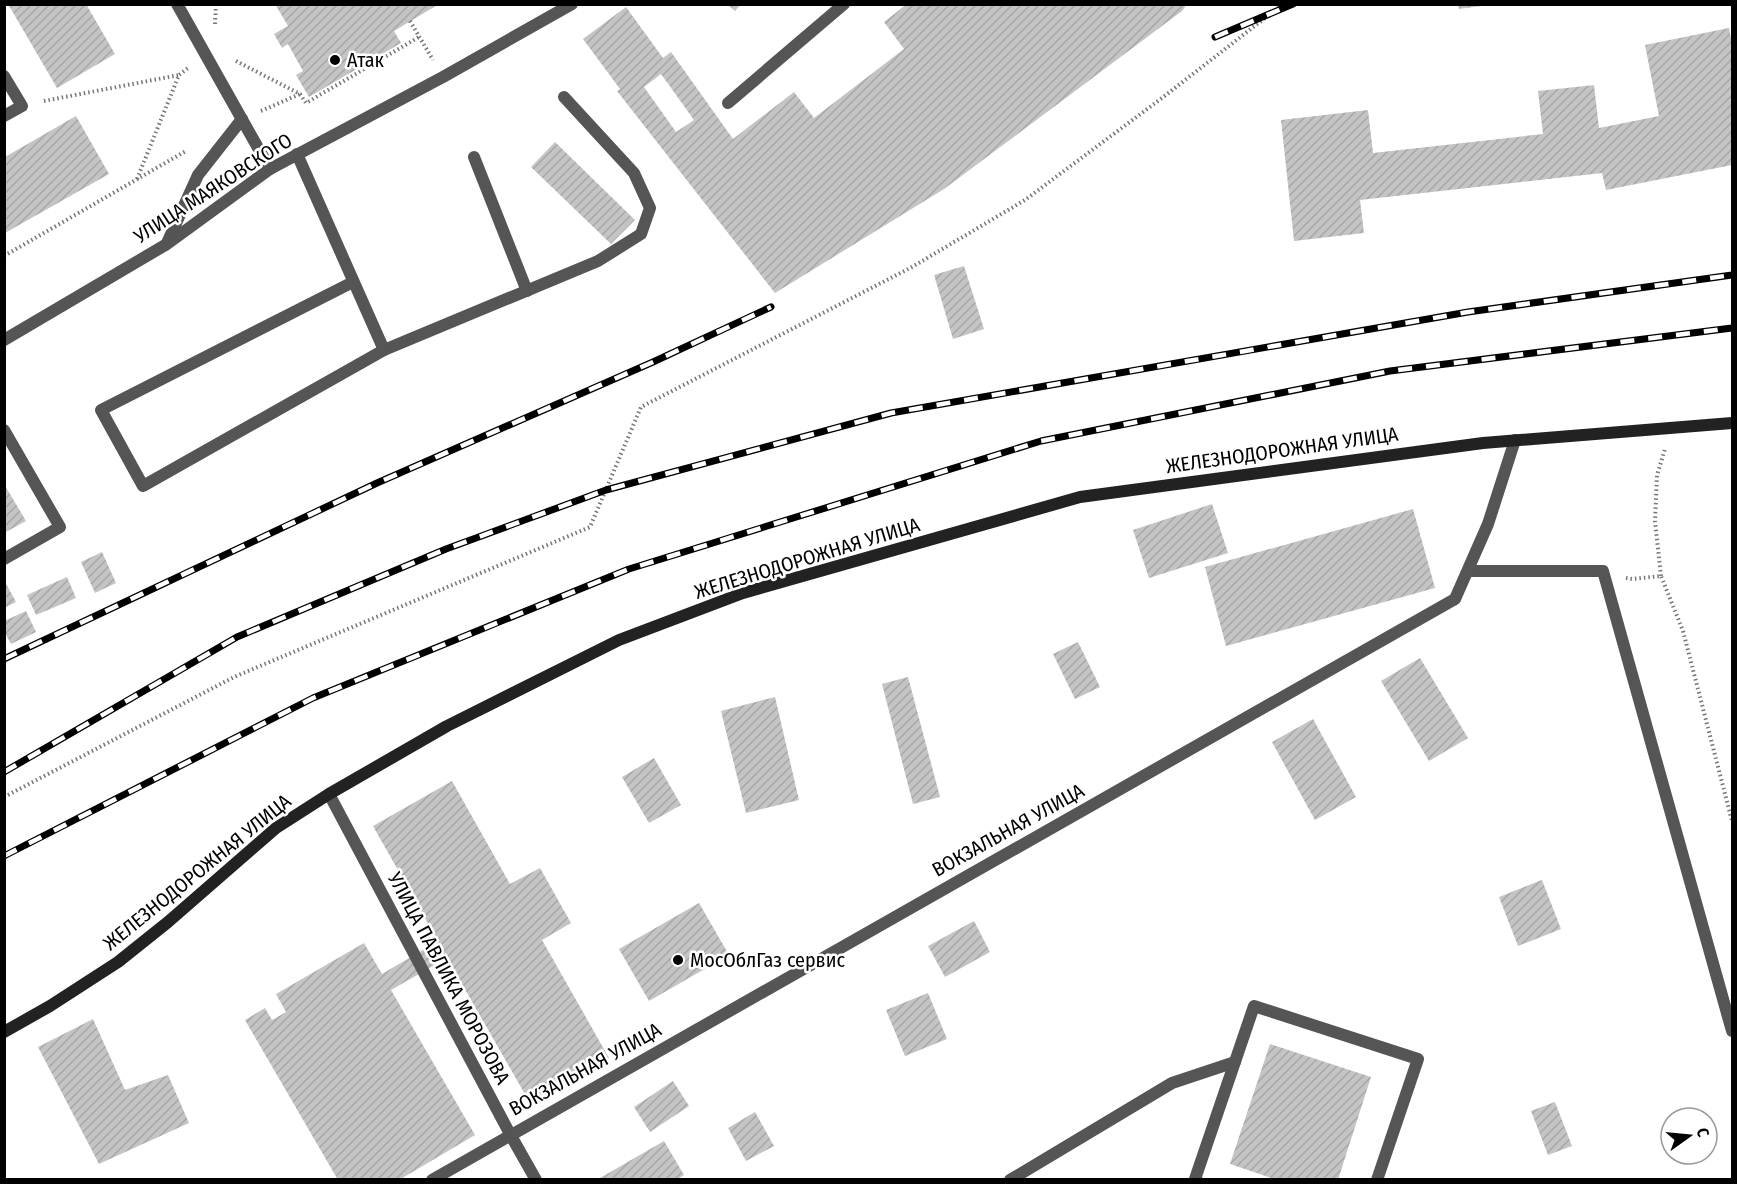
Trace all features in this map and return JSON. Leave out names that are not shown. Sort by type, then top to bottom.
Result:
[{"type":"street","points":[[177,4],[270,169]]},
{"type":"street","name":"УЛИЦА МАЯКОВСКОГО","points":[[4,339],[166,244],[270,169],[443,77],[572,4]]},
{"type":"street","points":[[728,103],[844,4]]},
{"type":"street","points":[[4,76],[22,106],[4,116]]},
{"type":"street","points":[[353,282],[101,411],[143,486],[384,350],[598,261],[640,234],[650,207],[634,173],[564,97]]},
{"type":"street","points":[[166,244],[198,175],[242,119]]},
{"type":"street","points":[[297,154],[384,350]]},
{"type":"street","points":[[474,157],[527,291]]},
{"type":"street","name":"ЖЕЛЕЗНОДОРОЖНАЯ УЛИЦА","points":[[4,1032],[50,1006],[117,962],[168,922],[276,828],[329,794],[447,726],[619,640],[743,594],[1080,497],[1483,443],[1732,423]]},
{"type":"street","points":[[4,430],[60,527],[4,559]]},
{"type":"street","name":"ВОКЗАЛЬНАЯ УЛИЦА","points":[[432,1179],[1455,599],[1488,524],[1515,440]]},
{"type":"street","points":[[1468,571],[1602,571],[1732,1031]]},
{"type":"street","name":"УЛИЦА ПАВЛИКА МОРОЗОВА","points":[[329,794],[536,1179]]},
{"type":"street","points":[[1197,1179],[1195,1179],[1254,1006],[1418,1059],[1377,1179]]},
{"type":"street","points":[[1010,1179],[1172,1083],[1235,1062]]},
{"type":"path","points":[[4,798],[234,677],[590,527],[641,407],[912,267],[1025,200],[1283,4]]},
{"type":"path","points":[[410,21],[443,77]]},
{"type":"path","points":[[236,61],[300,94],[306,104],[419,37]]},
{"type":"path","points":[[22,106],[179,75],[206,55]]},
{"type":"path","points":[[136,180],[179,75]]},
{"type":"path","points":[[242,119],[300,94]]},
{"type":"path","points":[[4,256],[194,147]]},
{"type":"path","points":[[1671,428],[1657,475],[1655,521],[1661,576],[1683,631],[1732,821]]},
{"type":"path","points":[[1602,571],[1632,579],[1661,576]]},
{"type":"building","points":[[8,4],[86,4],[115,54],[57,88]]},
{"type":"building","name":"Атак","points":[[275,4],[439,4],[394,31],[401,43],[309,97],[296,75],[303,71],[288,44],[282,48],[274,34],[288,26]]},
{"type":"building","points":[[727,4],[741,4],[735,11]]},
{"type":"building","points":[[907,4],[1187,4],[1182,11],[944,189],[775,293],[617,91],[620,89],[583,39],[626,7],[663,58],[671,52],[733,139],[794,92],[814,118],[904,49],[884,22]],"holes":[[[661,74],[694,120],[676,132],[644,87]]]},
{"type":"building","points":[[1458,4],[1481,4],[1481,6],[1459,9]]},
{"type":"building","points":[[1729,28],[1732,44],[1732,165],[1606,190],[1602,173],[1360,200],[1364,233],[1294,241],[1281,120],[1368,110],[1373,153],[1543,134],[1538,91],[1594,85],[1599,128],[1659,116],[1645,45]]},
{"type":"building","points":[[76,116],[109,174],[5,233],[5,157]]},
{"type":"building","points":[[555,142],[635,220],[611,244],[531,167]]},
{"type":"building","points":[[215,177],[222,183],[216,190],[208,184]]},
{"type":"building","points":[[964,266],[984,329],[953,339],[934,275]]},
{"type":"building","points":[[4,484],[26,521],[4,533]]},
{"type":"building","points":[[1212,504],[1228,553],[1149,578],[1133,530]]},
{"type":"building","points":[[1413,509],[1435,588],[1226,646],[1205,567]]},
{"type":"building","points":[[102,552],[116,583],[95,593],[81,562]]},
{"type":"building","points":[[67,577],[76,598],[36,615],[27,595]]},
{"type":"building","points":[[4,580],[16,602],[4,608]]},
{"type":"building","points":[[26,611],[36,632],[11,644],[4,631],[4,621]]},
{"type":"building","points":[[1078,642],[1100,687],[1075,699],[1053,654]]},
{"type":"building","points":[[1420,658],[1468,738],[1429,761],[1381,681]]},
{"type":"building","points":[[908,677],[940,797],[913,804],[882,684]]},
{"type":"building","points":[[775,697],[799,800],[746,813],[721,711]]},
{"type":"building","points":[[1313,719],[1356,797],[1315,820],[1272,742]]},
{"type":"building","points":[[654,758],[681,805],[649,823],[622,777]]},
{"type":"building","points":[[452,781],[510,884],[540,868],[571,923],[542,940],[609,1058],[530,1103],[447,958],[391,990],[475,1135],[399,1180],[338,1180],[245,1020],[265,1008],[272,1020],[286,1012],[276,994],[364,943],[382,974],[438,941],[373,826]]},
{"type":"building","points":[[1542,880],[1561,929],[1518,946],[1499,897]]},
{"type":"building","points":[[699,903],[729,955],[649,1001],[619,949]]},
{"type":"building","points":[[974,921],[990,952],[945,977],[928,946]]},
{"type":"building","points":[[928,993],[947,1039],[905,1056],[886,1010]]},
{"type":"building","points":[[93,1019],[125,1090],[168,1075],[189,1123],[99,1164],[38,1047]]},
{"type":"building","points":[[1270,1044],[1371,1077],[1338,1180],[1277,1180],[1230,1164]]},
{"type":"building","points":[[673,1081],[689,1106],[650,1132],[634,1107]]},
{"type":"building","points":[[1555,1102],[1572,1146],[1548,1155],[1531,1111]]},
{"type":"building","points":[[755,1112],[774,1146],[746,1161],[728,1128]]},
{"type":"building","points":[[664,1141],[684,1175],[676,1180],[601,1180],[600,1178]]},
{"type":"railway","points":[[1215,37],[1293,4]]},
{"type":"railway","points":[[4,772],[237,637],[446,549],[606,490],[891,413],[1468,312],[1732,275]]},
{"type":"railway","points":[[4,659],[377,483],[653,362],[771,307]]},
{"type":"railway","points":[[4,856],[313,698],[629,569],[1041,441],[1390,371],[1732,328]]},
{"type":"place","name":"Атак","points":[[335,60]]},
{"type":"place","name":"МосОблГаз сервис","points":[[678,960]]}]
